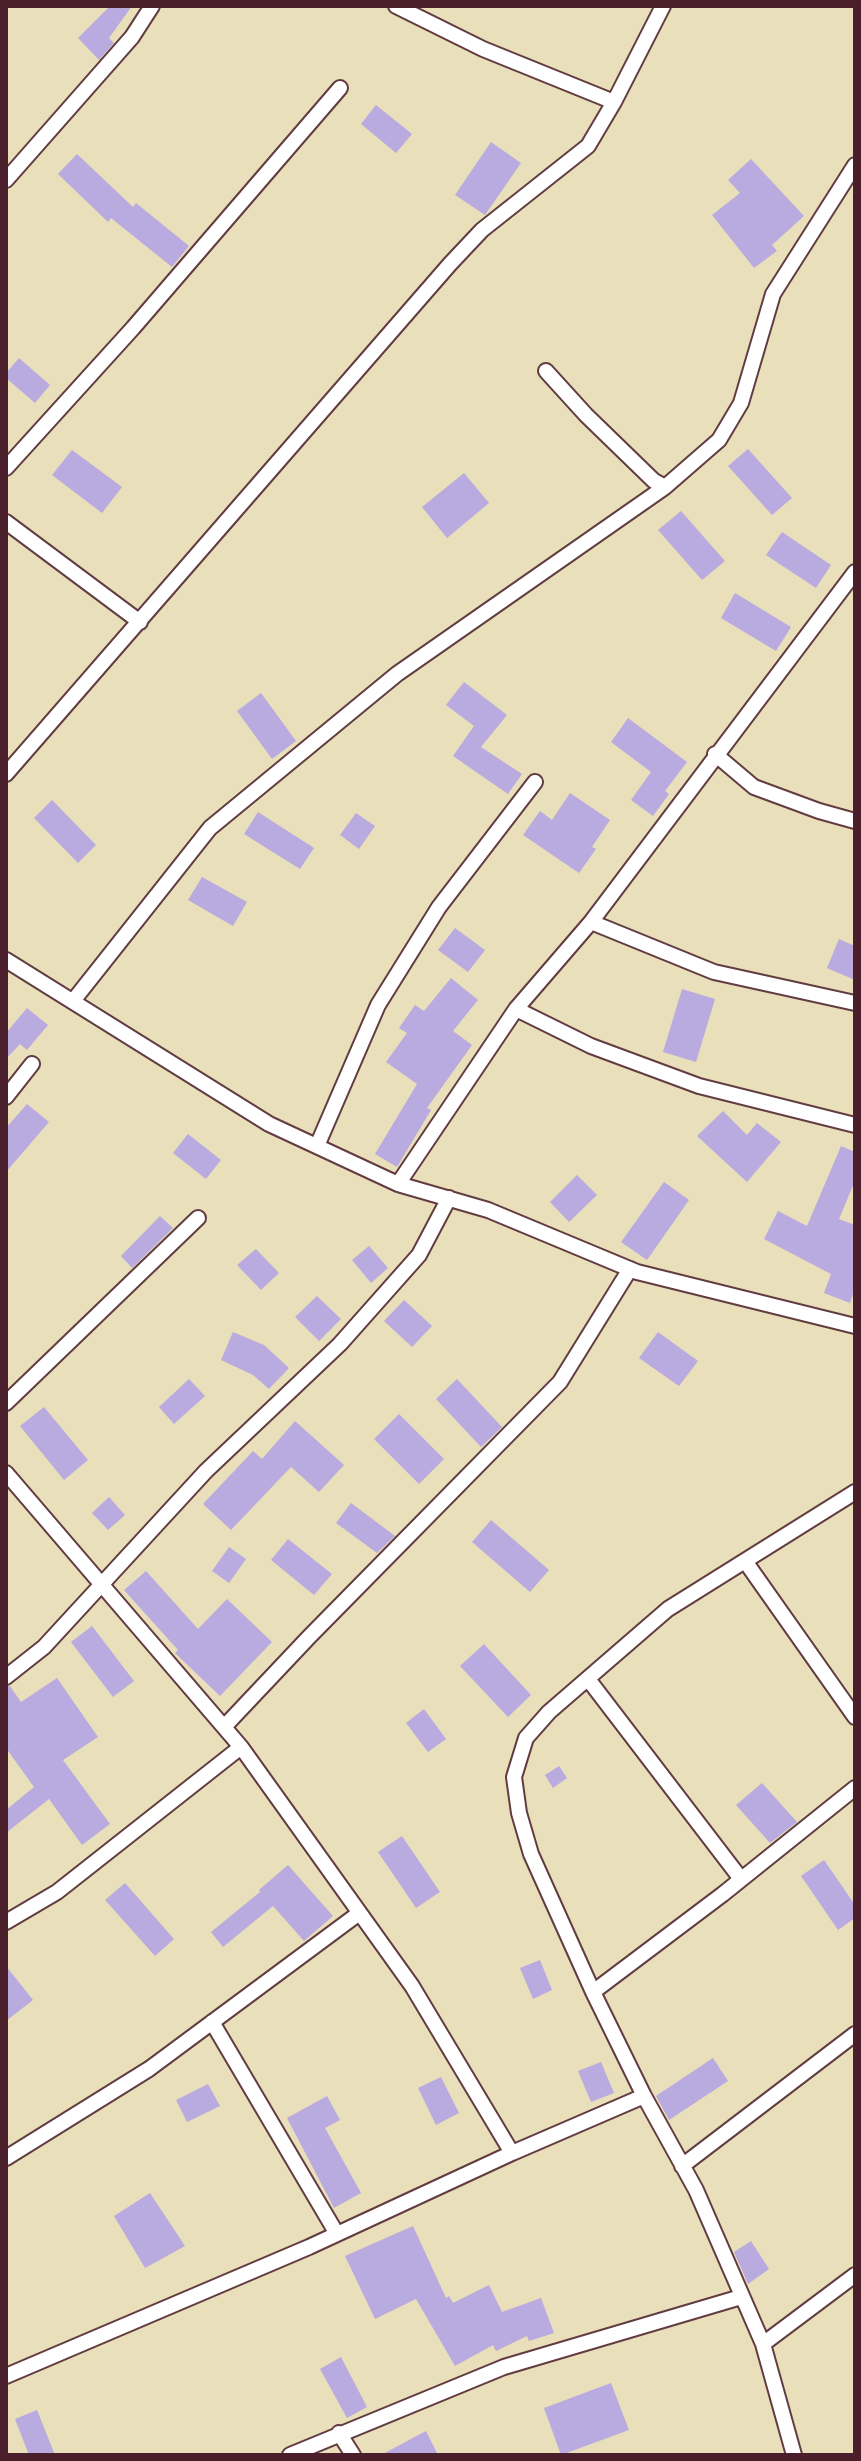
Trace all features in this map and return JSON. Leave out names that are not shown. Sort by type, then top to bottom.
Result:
[{"type":"street","points":[[6,180],[132,37],[152,6]]},
{"type":"street","points":[[396,6],[483,49],[614,102]]},
{"type":"street","points":[[6,774],[11,758],[140,622],[450,264],[482,230],[588,146],[663,6]]},
{"type":"street","points":[[6,468],[133,328],[340,88]]},
{"type":"street","points":[[73,1001],[210,828],[397,674],[665,487],[719,440],[741,403],[773,294],[855,165]]},
{"type":"street","points":[[546,371],[586,415],[654,481],[665,487]]},
{"type":"street","points":[[6,522],[140,622]]},
{"type":"street","points":[[398,1184],[516,1009],[591,922],[855,572]]},
{"type":"street","points":[[715,754],[754,787],[855,821]]},
{"type":"street","points":[[317,1146],[378,1005],[439,907],[535,782]]},
{"type":"street","points":[[591,922],[714,972],[855,1003]]},
{"type":"street","points":[[6,960],[269,1124],[398,1184],[488,1210],[630,1269],[855,1326]]},
{"type":"street","points":[[516,1009],[591,1046],[699,1086],[855,1125]]},
{"type":"street","points":[[6,1097],[32,1064]]},
{"type":"street","points":[[6,1677],[44,1647],[206,1471],[340,1344],[419,1255],[449,1198]]},
{"type":"street","points":[[6,1403],[198,1218]]},
{"type":"street","points":[[224,1727],[560,1382],[630,1269]]},
{"type":"street","points":[[6,1473],[241,1747],[412,1986],[512,2153]]},
{"type":"street","points":[[794,2455],[763,2344],[696,2190],[644,2096],[531,1854],[519,1813],[514,1777],[526,1738],[549,1712],[668,1609],[855,1492]]},
{"type":"street","points":[[745,1561],[855,1717]]},
{"type":"street","points":[[588,1679],[741,1879]]},
{"type":"street","points":[[6,1922],[57,1892],[241,1747]]},
{"type":"street","points":[[593,1992],[855,1788]]},
{"type":"street","points":[[6,2158],[149,2069],[358,1914]]},
{"type":"street","points":[[212,2022],[337,2234]]},
{"type":"street","points":[[682,2166],[855,2034]]},
{"type":"street","points":[[6,2376],[337,2234],[644,2096]]},
{"type":"street","points":[[763,2344],[855,2275]]},
{"type":"street","points":[[290,2455],[504,2367],[741,2297]]},
{"type":"street","points":[[339,2433],[353,2455]]},
{"type":"building","points":[[110,6],[132,6],[109,38],[114,43],[99,60],[78,38]]},
{"type":"building","points":[[376,105],[412,134],[396,153],[361,124]]},
{"type":"building","points":[[491,142],[521,163],[485,215],[455,195]]},
{"type":"building","points":[[77,154],[133,207],[136,203],[189,246],[172,267],[111,218],[108,222],[58,174]]},
{"type":"building","points":[[751,159],[804,216],[772,245],[777,251],[754,268],[712,215],[740,193],[728,180]]},
{"type":"building","points":[[19,358],[50,385],[35,403],[6,378],[6,373]]},
{"type":"building","points":[[748,449],[792,498],[772,515],[728,466]]},
{"type":"building","points":[[72,450],[122,487],[102,513],[52,475]]},
{"type":"building","points":[[464,473],[489,503],[447,538],[422,507]]},
{"type":"building","points":[[681,511],[725,561],[702,580],[658,530]]},
{"type":"building","points":[[782,532],[831,565],[816,588],[766,555]]},
{"type":"building","points":[[735,593],[791,627],[776,651],[721,618]]},
{"type":"building","points":[[464,682],[507,715],[481,747],[522,774],[508,794],[453,756],[474,726],[446,705]]},
{"type":"building","points":[[261,693],[296,741],[272,759],[237,711]]},
{"type":"building","points":[[628,718],[687,762],[665,791],[669,794],[653,816],[631,800],[651,772],[611,742]]},
{"type":"building","points":[[570,793],[610,820],[592,847],[596,849],[579,873],[523,835],[540,811],[552,820]]},
{"type":"building","points":[[52,800],[96,845],[78,863],[34,818]]},
{"type":"building","points":[[258,812],[314,848],[300,869],[244,834]]},
{"type":"building","points":[[356,813],[375,826],[359,849],[340,835]]},
{"type":"building","points":[[202,877],[247,902],[233,926],[188,900]]},
{"type":"building","points":[[455,928],[485,950],[468,972],[438,950]]},
{"type":"building","points":[[839,939],[855,946],[855,980],[827,968]]},
{"type":"building","points":[[451,978],[478,1000],[453,1031],[472,1045],[427,1108],[431,1110],[397,1167],[375,1154],[417,1084],[386,1062],[407,1033],[399,1028],[415,1005],[424,1011]]},
{"type":"building","points":[[682,989],[715,999],[696,1062],[663,1052]]},
{"type":"building","points":[[27,1008],[48,1025],[27,1050],[20,1044],[6,1059],[6,1033]]},
{"type":"building","points":[[27,1104],[49,1122],[6,1172],[6,1128]]},
{"type":"building","points":[[723,1111],[747,1135],[757,1123],[781,1142],[747,1182],[697,1136]]},
{"type":"building","points":[[188,1134],[221,1160],[206,1179],[173,1153]]},
{"type":"building","points":[[841,1146],[855,1152],[855,1181],[839,1219],[855,1225],[855,1288],[850,1303],[824,1293],[831,1274],[764,1239],[778,1211],[807,1226]]},
{"type":"building","points":[[577,1175],[597,1195],[569,1222],[550,1202]]},
{"type":"building","points":[[664,1182],[689,1200],[647,1260],[621,1242]]},
{"type":"building","points":[[160,1216],[173,1228],[132,1268],[121,1256]]},
{"type":"building","points":[[369,1246],[388,1268],[371,1283],[352,1260]]},
{"type":"building","points":[[256,1249],[279,1273],[261,1290],[237,1265]]},
{"type":"building","points":[[317,1296],[341,1319],[319,1341],[295,1317]]},
{"type":"building","points":[[404,1300],[432,1326],[412,1347],[384,1321]]},
{"type":"building","points":[[233,1332],[264,1345],[289,1368],[269,1389],[253,1375],[221,1360]]},
{"type":"building","points":[[658,1332],[698,1361],[679,1386],[639,1358]]},
{"type":"building","points":[[189,1379],[205,1396],[174,1424],[159,1407]]},
{"type":"building","points":[[457,1379],[502,1427],[481,1447],[436,1399]]},
{"type":"building","points":[[44,1407],[88,1460],[64,1480],[20,1426]]},
{"type":"building","points":[[399,1414],[444,1459],[419,1484],[374,1439]]},
{"type":"building","points":[[295,1421],[344,1465],[319,1492],[291,1467],[231,1530],[203,1504],[253,1451],[262,1459]]},
{"type":"building","points":[[109,1497],[125,1515],[108,1530],[92,1513]]},
{"type":"building","points":[[351,1503],[395,1536],[377,1553],[336,1523]]},
{"type":"building","points":[[491,1520],[549,1570],[530,1592],[472,1542]]},
{"type":"building","points":[[288,1539],[332,1574],[314,1595],[271,1560]]},
{"type":"building","points":[[229,1547],[246,1559],[229,1583],[212,1571]]},
{"type":"building","points":[[146,1571],[198,1629],[227,1599],[272,1642],[220,1696],[175,1653],[178,1650],[124,1590]]},
{"type":"building","points":[[92,1626],[134,1681],[113,1697],[71,1642]]},
{"type":"building","points":[[484,1644],[531,1695],[508,1717],[460,1666]]},
{"type":"building","points":[[57,1678],[98,1737],[63,1760],[110,1824],[82,1845],[49,1799],[6,1833],[6,1810],[34,1787],[6,1748],[6,1687],[10,1686],[21,1702]]},
{"type":"building","points":[[424,1709],[446,1739],[428,1752],[406,1723]]},
{"type":"building","points":[[559,1766],[567,1778],[553,1788],[545,1775]]},
{"type":"building","points":[[762,1783],[797,1822],[770,1843],[736,1805]]},
{"type":"building","points":[[402,1836],[440,1892],[416,1908],[378,1852]]},
{"type":"building","points":[[824,1860],[855,1905],[855,1918],[838,1930],[801,1876]]},
{"type":"building","points":[[288,1865],[333,1916],[304,1941],[273,1906],[223,1947],[211,1932]]},
{"type":"building","points":[[125,1883],[174,1939],[155,1956],[105,1900]]},
{"type":"building","points":[[540,1960],[552,1990],[533,1999],[520,1968]]},
{"type":"building","points":[[6,1966],[33,2000],[6,2021]]},
{"type":"building","points":[[713,2058],[728,2081],[669,2120],[656,2096]]},
{"type":"building","points":[[601,2062],[614,2093],[591,2102],[578,2071]]},
{"type":"building","points":[[441,2077],[459,2113],[436,2125],[418,2088]]},
{"type":"building","points":[[208,2084],[220,2106],[187,2122],[176,2100]]},
{"type":"building","points":[[327,2096],[340,2120],[325,2128],[361,2193],[334,2208],[287,2118]]},
{"type":"building","points":[[150,2193],[185,2246],[145,2268],[114,2216]]},
{"type":"building","points":[[413,2226],[446,2298],[449,2296],[453,2303],[489,2285],[502,2312],[541,2298],[554,2333],[529,2341],[527,2336],[496,2351],[493,2345],[455,2366],[416,2299],[375,2319],[345,2256]]},
{"type":"building","points":[[751,2241],[769,2269],[748,2284],[734,2252]]},
{"type":"building","points":[[341,2357],[367,2407],[347,2418],[320,2369]]},
{"type":"building","points":[[611,2383],[629,2430],[561,2455],[544,2408]]},
{"type":"building","points":[[37,2410],[55,2455],[29,2455],[15,2419]]},
{"type":"building","points":[[426,2431],[438,2455],[381,2455]]}]
